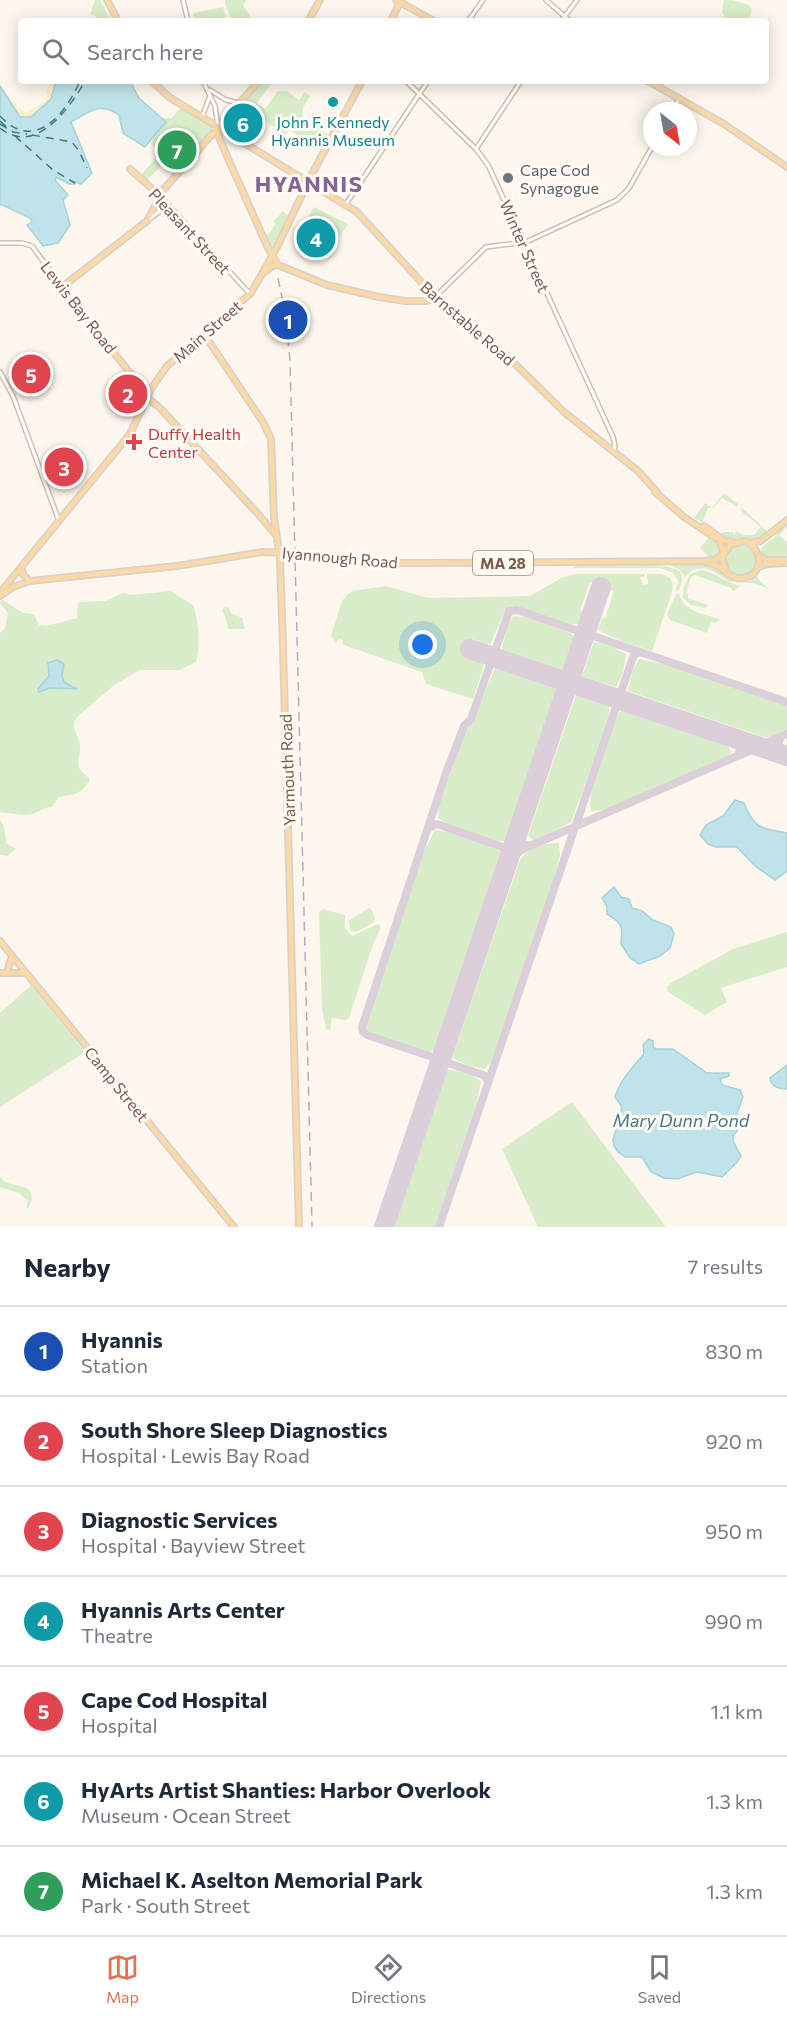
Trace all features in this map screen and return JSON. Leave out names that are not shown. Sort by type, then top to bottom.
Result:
[{"type":"main road","points":[[107,0],[116,18]]},
{"type":"main road","points":[[310,18],[320,0]]},
{"type":"main road","points":[[392,18],[399,1],[429,18]]},
{"type":"main road","name":"Barnstable Road","points":[[155,84],[169,97],[309,181],[359,214],[435,297],[507,356],[564,412],[638,471],[667,502],[687,519],[720,541],[723,554]]},
{"type":"main road","points":[[62,287],[147,221],[160,196],[256,84]]},
{"type":"main road","name":"Main Street","points":[[1,595],[4,588],[133,430],[147,397],[167,366],[250,294],[361,84]]},
{"type":"main road","points":[[653,84],[733,130],[787,167]]},
{"type":"main road","points":[[218,127],[220,140],[278,265]]},
{"type":"main road","points":[[220,140],[226,132]]},
{"type":"main road","name":"Pleasant Street","points":[[130,169],[160,196]]},
{"type":"main road","points":[[272,256],[290,269]]},
{"type":"main road","points":[[261,275],[272,266],[278,265],[327,285],[379,297],[423,301],[435,297]]},
{"type":"main road","name":"Lewis Bay Road","points":[[62,287],[131,375],[141,393],[147,397]]},
{"type":"main road","name":"Yarmouth Road","points":[[204,334],[270,435],[273,454],[274,520],[279,552],[287,765],[299,1227]]},
{"type":"main road","points":[[147,397],[159,407],[266,523],[276,537]]},
{"type":"main road","name":"Barnstable Road","points":[[667,502],[725,541],[736,542]]},
{"type":"main road","points":[[266,523],[274,520]]},
{"type":"main road","points":[[736,542],[759,542],[787,520]]},
{"type":"main road","points":[[772,532],[761,544],[758,567],[787,562]]},
{"type":"main road","name":"MA 28","points":[[723,554],[728,546],[736,542]]},
{"type":"main road","points":[[750,543],[766,560],[787,562]]},
{"type":"main road","name":"Iyannough Road","points":[[17,585],[30,581],[177,566],[253,553],[279,552],[382,562],[713,561],[723,554]]},
{"type":"main road","points":[[723,554],[722,563],[726,571]]},
{"type":"main road","name":"Iyannough Road","points":[[666,562],[712,564],[726,571]]},
{"type":"main road","name":"Main Street","points":[[1,595],[17,585],[26,563]]},
{"type":"main road","name":"MA 28","points":[[726,571],[742,579],[752,575],[758,567]]},
{"type":"main road","points":[[22,570],[23,575],[30,581]]},
{"type":"main road","name":"Camp Street","points":[[0,941],[234,1227]]},
{"type":"main road","points":[[4,971],[12,955]]},
{"type":"main road","points":[[4,971],[19,965]]},
{"type":"main road","points":[[14,972],[19,965]]},
{"type":"main road","points":[[4,971],[26,973]]},
{"type":"street","points":[[183,0],[187,18]]},
{"type":"street","points":[[470,18],[483,0]]},
{"type":"street","points":[[546,0],[565,16],[577,0]]},
{"type":"street","points":[[205,84],[215,106],[218,127]]},
{"type":"street","name":"Winter Street","points":[[409,84],[476,149],[488,165],[611,435],[611,450]]},
{"type":"street","points":[[345,204],[426,84]]},
{"type":"street","points":[[476,149],[519,84]]},
{"type":"street","points":[[208,89],[226,100],[240,103]]},
{"type":"street","points":[[202,117],[210,94]]},
{"type":"street","points":[[435,297],[486,248],[524,242],[617,200],[629,188],[647,156]]},
{"type":"street","name":"Pleasant Street","points":[[160,196],[250,294]]},
{"type":"street","points":[[147,221],[168,205]]},
{"type":"street","name":"Lewis Bay Road","points":[[0,243],[22,243],[32,246],[62,287]]},
{"type":"street","points":[[0,372],[13,396],[59,521]]},
{"type":"green space","points":[[95,0],[100,0],[110,18],[96,18],[90,14]]},
{"type":"green space","points":[[225,0],[246,0],[243,6],[250,18],[231,18]]},
{"type":"green space","points":[[724,0],[749,5],[752,10],[749,18],[725,18],[722,12]]},
{"type":"green space","points":[[223,7],[226,18],[194,18],[193,13]]},
{"type":"green space","points":[[260,84],[271,84],[257,103],[265,109],[278,91],[287,91],[299,100],[305,92],[310,96],[303,108],[304,121],[330,135],[322,148],[308,140],[304,147],[293,139],[296,134],[289,130],[285,135],[257,114],[242,138],[223,127]]},
{"type":"green space","points":[[181,107],[212,127],[212,131],[174,174],[166,161],[147,180],[141,175],[159,154],[151,143],[165,123],[163,118],[172,118]]},
{"type":"green space","points":[[314,207],[348,224],[334,245],[323,240],[304,224]]},
{"type":"green space","points":[[283,211],[288,215],[274,245],[270,246],[265,234],[268,235],[275,225],[274,221]]},
{"type":"green space","points":[[724,493],[738,504],[738,507],[722,498],[712,508]]},
{"type":"green space","points":[[705,503],[712,508],[708,508],[702,523],[694,518]]},
{"type":"green space","points":[[742,508],[767,531],[763,536],[755,540],[730,540],[721,535],[723,532],[735,534],[736,531],[745,535],[754,535],[761,527],[741,511]]},
{"type":"green space","points":[[787,523],[787,527],[779,535],[787,542],[787,558],[765,558],[761,552],[762,547]]},
{"type":"green space","points":[[710,536],[718,543],[721,550],[718,556],[711,559],[700,548]]},
{"type":"green space","points":[[741,544],[752,549],[757,560],[752,571],[741,576],[730,571],[725,560],[730,549]]},
{"type":"green space","points":[[573,565],[662,566],[680,572],[682,581],[679,590],[675,592],[679,582],[673,573],[660,568],[574,568]]},
{"type":"green space","points":[[669,565],[712,566],[737,581],[749,579],[757,574],[759,580],[768,588],[753,583],[730,582],[704,568],[692,570],[685,577],[679,569]]},
{"type":"green space","points":[[702,570],[741,586],[733,591],[731,588],[695,575],[691,577],[686,593],[688,598],[710,604],[706,608],[691,605],[683,598],[683,589],[690,574]]},
{"type":"green space","points":[[576,574],[644,574],[645,576],[640,577],[643,585],[648,584],[647,574],[662,574],[670,578],[673,584],[672,592],[652,651],[621,641],[598,630],[602,618],[605,619],[614,591],[606,588],[607,584],[600,582],[598,585],[590,582],[580,611],[584,612],[579,624],[571,624],[513,606],[505,610],[490,645],[473,639],[473,637],[466,657],[484,666],[473,699],[426,684],[422,672],[344,645],[343,640],[339,639],[336,643],[331,636],[342,601],[353,591],[386,586],[428,598],[530,596],[563,577]]},
{"type":"green space","points":[[171,591],[194,606],[199,641],[196,662],[180,670],[139,670],[113,686],[77,717],[74,728],[80,745],[79,766],[90,780],[83,789],[74,794],[59,797],[52,807],[32,814],[0,812],[0,633],[5,628],[8,613],[0,603],[1,601],[3,600],[23,613],[34,614],[39,625],[46,626],[77,618],[80,602],[105,601],[123,593],[131,595]],"holes":[[[47,665],[63,669],[64,682],[75,686],[72,690],[52,687],[38,689],[49,675]]]},
{"type":"green space","points":[[679,593],[689,608],[720,621],[711,622],[707,633],[670,620],[667,614],[676,594]]},
{"type":"green space","points":[[225,607],[242,618],[245,629],[228,629],[222,610]]},
{"type":"green space","points":[[513,616],[546,622],[575,636],[564,670],[502,649],[507,627]]},
{"type":"green space","points":[[594,642],[609,645],[626,654],[623,673],[616,687],[582,676]]},
{"type":"green space","points":[[639,659],[673,666],[787,705],[787,731],[770,738],[761,736],[628,691],[633,670]]},
{"type":"green space","points":[[495,667],[557,688],[505,841],[470,834],[438,818],[439,806],[465,732],[474,720]]},
{"type":"green space","points":[[576,695],[609,706],[609,714],[571,822],[533,840],[528,836]]},
{"type":"green space","points":[[621,710],[729,747],[731,753],[624,802],[603,810],[591,811],[590,803],[595,777]]},
{"type":"green space","points":[[0,820],[4,826],[6,843],[16,849],[7,856],[0,855]]},
{"type":"green space","points":[[435,830],[470,838],[501,852],[439,1037],[434,1050],[429,1053],[368,1033],[364,1027],[423,854]]},
{"type":"green space","points":[[559,843],[560,856],[552,883],[492,1060],[485,1069],[467,1065],[452,1058],[520,860],[537,847]]},
{"type":"green space","points":[[369,908],[372,910],[374,922],[356,932],[351,931],[348,921]]},
{"type":"green space","points":[[323,909],[345,915],[345,928],[352,936],[378,924],[381,927],[372,947],[349,1018],[346,1020],[332,1018],[330,1030],[326,1029],[322,1009],[319,912]]},
{"type":"green space","points":[[787,932],[787,967],[721,988],[727,1002],[705,1015],[668,992],[667,987],[671,983],[733,949]]},
{"type":"green space","points":[[31,985],[85,1052],[0,1107],[0,1013]]},
{"type":"green space","points":[[448,1069],[470,1074],[481,1081],[476,1106],[435,1227],[394,1227]]},
{"type":"green space","points":[[572,1102],[666,1227],[538,1227],[502,1149]]},
{"type":"green space","points":[[0,1177],[9,1184],[28,1189],[32,1199],[28,1208],[26,1209],[28,1201],[19,1193],[0,1187]]},
{"type":"sand","points":[[50,84],[55,84],[51,99],[31,117],[20,117],[0,100],[0,86],[18,108],[27,113],[47,100],[48,96],[45,93]]},
{"type":"water","points":[[55,84],[132,84],[139,98],[166,122],[145,147],[123,133],[119,115],[112,111],[100,108],[71,122],[92,173],[81,184],[76,182],[69,184],[56,177],[55,180],[68,195],[63,200],[70,225],[58,243],[43,246],[27,225],[32,222],[30,218],[0,204],[0,86],[20,117],[31,117],[51,99]]},
{"type":"water","points":[[57,660],[64,664],[62,676],[64,682],[77,689],[49,688],[39,692],[38,689],[49,676],[48,663]]},
{"type":"water","points":[[735,800],[744,803],[755,823],[771,830],[787,833],[787,871],[775,880],[755,866],[737,847],[716,847],[708,844],[700,835],[706,825],[723,816]]},
{"type":"water","points":[[614,887],[621,897],[629,899],[632,908],[671,927],[674,934],[670,948],[660,956],[639,964],[630,958],[621,944],[620,925],[607,914],[607,907],[602,898]]},
{"type":"water","name":"Mary Dunn Pond","points":[[649,1039],[653,1041],[656,1049],[673,1049],[707,1073],[729,1073],[729,1076],[720,1079],[722,1085],[740,1090],[743,1097],[737,1113],[739,1128],[733,1136],[733,1141],[741,1156],[722,1177],[697,1172],[677,1179],[664,1178],[651,1172],[642,1157],[625,1157],[614,1146],[613,1140],[622,1107],[615,1097],[623,1079],[644,1054],[643,1045]]},
{"type":"water","points":[[787,1065],[787,1089],[781,1089],[772,1084],[770,1078]]},
{"type":"ferry route","points":[[0,116],[13,127],[25,131],[36,130],[57,117],[79,84]]},
{"type":"ferry route","points":[[0,128],[13,135],[26,137],[38,133],[61,115],[83,84]]},
{"type":"ferry route","points":[[0,121],[10,130]]},
{"type":"ferry route","points":[[0,124],[13,132],[27,134]]},
{"type":"ferry route","points":[[32,135],[72,142],[87,168]]},
{"type":"ferry route","points":[[15,136],[53,170],[75,183]]},
{"type":"taxiway","points":[[488,1083],[487,1078],[483,1075],[448,1063],[442,1064],[438,1069],[437,1062],[432,1057],[367,1035],[363,1032],[362,1027],[446,773],[464,726],[471,719],[509,611],[517,610],[787,702]]},
{"type":"taxiway","points":[[439,1227],[633,657],[636,653],[641,652]]},
{"type":"taxiway","points":[[610,696],[617,696],[621,692],[626,701],[619,702],[616,706]]},
{"type":"taxiway","points":[[751,744],[765,743],[787,734]]},
{"type":"taxiway","points":[[781,737],[777,746],[783,755]]},
{"type":"taxiway","points":[[736,739],[741,747],[738,756]]},
{"type":"taxiway","points":[[507,865],[523,849],[749,751],[766,749]]},
{"type":"taxiway","points":[[429,828],[437,824],[505,848],[509,852],[510,859]]},
{"type":"taxiway","points":[[518,833],[521,843],[530,846]]},
{"type":"taxiway","points":[[432,1057],[439,1057],[443,1053],[448,1063]]},
{"type":"runway","points":[[384,1227],[601,587]]},
{"type":"runway","points":[[470,649],[787,756]]},
{"type":"railway","points":[[278,278],[285,312],[290,360],[312,1227]]},
{"type":"place","name":"John F. Kennedy Hyannis Museum","points":[[333,102]]},
{"type":"place","name":"HyArts Artist Shanties: Harbor Overlook","points":[[243,123]]},
{"type":"place","name":"Michael K. Aselton Memorial Park","points":[[177,150]]},
{"type":"place","name":"Cape Cod Synagogue","points":[[508,178]]},
{"type":"place","name":"Hyannis Arts Center","points":[[316,238]]},
{"type":"place","name":"Hyannis","points":[[288,320]]},
{"type":"place","name":"Cape Cod Hospital","points":[[31,374]]},
{"type":"place","name":"South Shore Sleep Diagnostics","points":[[128,394]]},
{"type":"place","name":"Duffy Health Center","points":[[134,442]]},
{"type":"place","name":"Diagnostic Services","points":[[64,467]]},
{"type":"district","name":"HYANNIS","points":[[309,183]]}]
